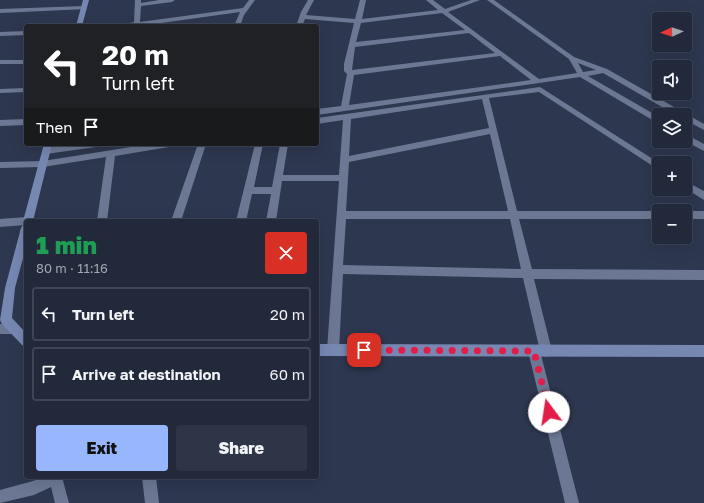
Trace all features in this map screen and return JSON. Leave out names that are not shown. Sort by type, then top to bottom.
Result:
[{"type":"street","points":[[80,24],[86,0]]},
{"type":"street","points":[[137,24],[138,2],[172,0]]},
{"type":"street","points":[[238,24],[244,10],[252,0]]},
{"type":"street","points":[[300,24],[311,0]]},
{"type":"street","points":[[333,350],[340,215],[345,160],[346,112],[351,73],[348,72],[348,64],[363,0]]},
{"type":"street","points":[[429,0],[537,81]]},
{"type":"street","points":[[302,17],[358,21],[444,11],[477,0]]},
{"type":"street","points":[[490,0],[572,58],[604,70],[670,108]]},
{"type":"street","points":[[0,11],[84,8]]},
{"type":"street","points":[[144,24],[244,10]]},
{"type":"street","points":[[352,45],[471,31]]},
{"type":"street","points":[[0,34],[24,33]]},
{"type":"street","points":[[351,73],[501,54]]},
{"type":"street","points":[[572,58],[581,75],[652,117]]},
{"type":"street","points":[[0,62],[24,62]]},
{"type":"street","points":[[319,120],[346,112],[581,75],[604,70]]},
{"type":"street","points":[[319,112],[346,112],[537,89],[542,90],[652,162]]},
{"type":"street","points":[[0,90],[24,90]]},
{"type":"street","points":[[486,96],[528,274],[540,351],[572,503]]},
{"type":"street","points":[[692,121],[704,127]]},
{"type":"street","points":[[0,123],[24,122]]},
{"type":"street","points":[[345,160],[494,130]]},
{"type":"street","points":[[692,141],[704,148]]},
{"type":"street","points":[[28,219],[47,148],[72,146]]},
{"type":"street","points":[[0,165],[43,164],[156,146]]},
{"type":"street","points":[[177,219],[201,146]]},
{"type":"street","points":[[241,219],[259,146]]},
{"type":"street","points":[[271,219],[284,146]]},
{"type":"street","points":[[102,219],[111,153]]},
{"type":"street","points":[[279,178],[343,178]]},
{"type":"street","points":[[692,188],[704,196]]},
{"type":"street","points":[[248,190],[276,191]]},
{"type":"street","points":[[340,215],[652,215]]},
{"type":"street","points":[[692,215],[704,215]]},
{"type":"street","points":[[0,222],[24,221]]},
{"type":"street","points":[[24,236],[10,288],[6,320],[24,339]]},
{"type":"street","points":[[337,269],[528,274],[704,275]]},
{"type":"street","points":[[0,329],[14,329]]},
{"type":"street","points":[[319,350],[703,352]]},
{"type":"street","points":[[0,497],[34,488],[53,479]]},
{"type":"street","points":[[55,479],[62,503]]},
{"type":"street","points":[[149,479],[152,503]]},
{"type":"route","points":[[364,350],[534,351],[549,412]]}]
